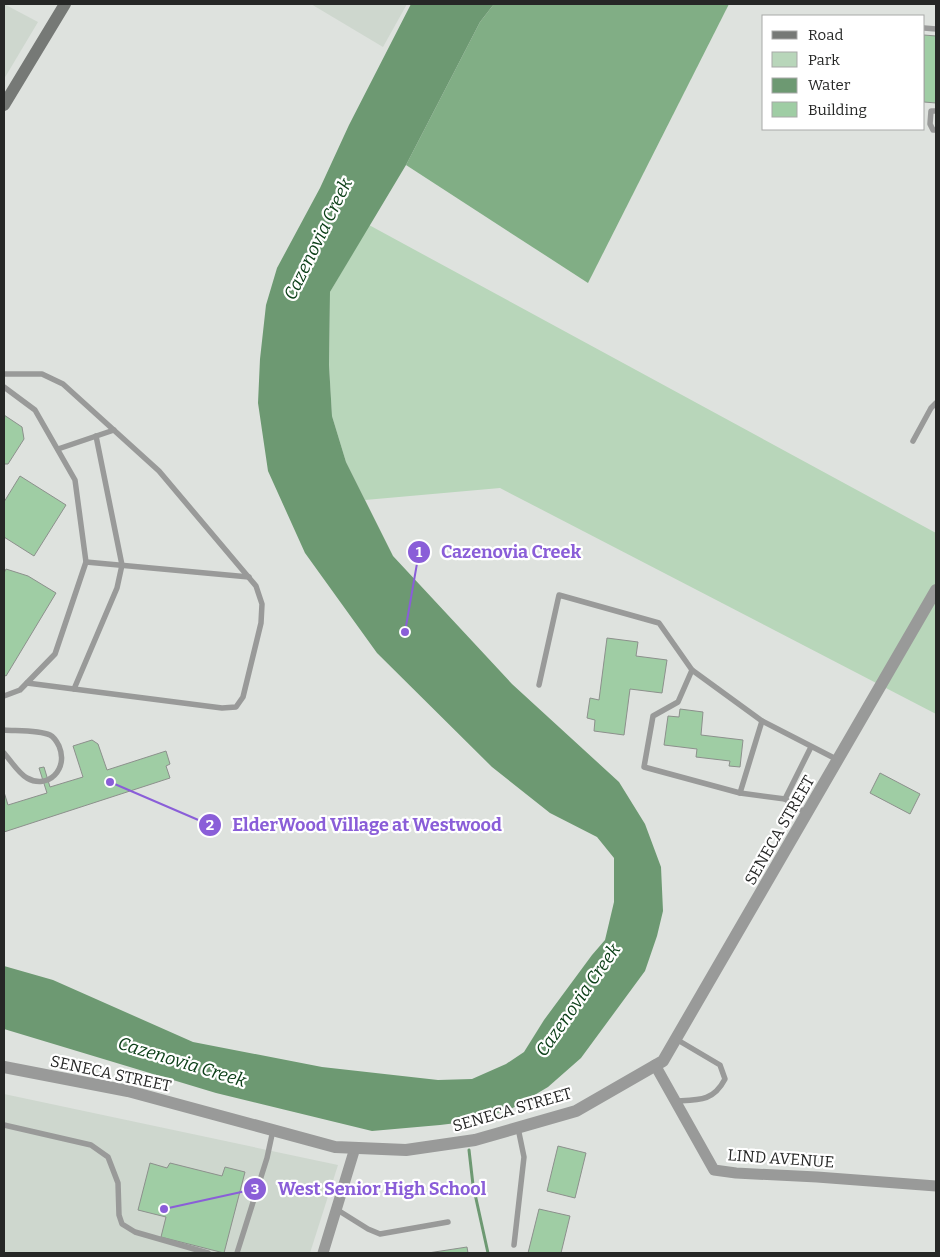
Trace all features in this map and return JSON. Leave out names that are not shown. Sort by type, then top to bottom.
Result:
[{"type":"main road","points":[[4,105],[65,4]]},
{"type":"street","name":"SENECA STREET","points":[[4,1067],[128,1091],[335,1147],[406,1150],[475,1140],[576,1111],[663,1061],[936,590]]},
{"type":"street","name":"LIND AVENUE","points":[[655,1065],[714,1170],[936,1186]]},
{"type":"street","points":[[323,1253],[355,1148]]},
{"type":"lane","points":[[936,111],[931,111],[930,124],[933,130],[936,130]]},
{"type":"lane","points":[[4,374],[42,374],[63,384],[159,471],[256,586],[262,604],[261,623],[243,697],[236,707],[222,708],[27,683]]},
{"type":"lane","points":[[4,386],[35,410],[75,480],[86,562],[55,654],[20,690],[4,696]]},
{"type":"lane","points":[[913,441],[931,408],[936,403]]},
{"type":"lane","points":[[58,449],[114,430]]},
{"type":"lane","points":[[74,689],[117,588],[122,565],[96,436]]},
{"type":"lane","points":[[86,562],[249,577]]},
{"type":"lane","points":[[539,685],[559,595],[659,622],[692,670],[762,721],[838,760]]},
{"type":"lane","points":[[692,670],[678,702],[653,716],[644,767],[740,793],[785,799],[806,813]]},
{"type":"lane","points":[[740,793],[762,721]]},
{"type":"lane","points":[[4,730],[51,735],[59,746],[63,762],[60,770],[52,777],[34,781],[25,777],[4,753]]},
{"type":"lane","points":[[785,799],[811,746]]},
{"type":"lane","points":[[675,1101],[702,1100],[719,1089],[724,1079],[720,1065],[676,1039]]},
{"type":"lane","points":[[4,1125],[91,1145],[108,1157],[118,1183],[119,1215],[122,1224],[135,1232],[208,1253]]},
{"type":"lane","points":[[514,1245],[524,1157],[518,1128]]},
{"type":"lane","points":[[237,1253],[267,1158],[273,1130]]},
{"type":"lane","points":[[336,1210],[380,1234],[448,1222]]},
{"type":"shaded area","points":[[4,4],[38,22],[4,79]]},
{"type":"shaded area","points":[[311,4],[407,4],[383,47]]},
{"type":"shaded area","points":[[494,4],[729,4],[588,283],[406,165],[480,22]]},
{"type":"shaded area","points":[[4,1094],[338,1165],[310,1253],[4,1253]]},
{"type":"green space","points":[[369,225],[936,533],[936,714],[500,488],[365,500],[346,462],[332,416],[329,365],[330,292]]},
{"type":"water","points":[[411,4],[494,4],[480,22],[406,165],[330,292],[329,365],[332,416],[346,462],[393,556],[512,684],[619,782],[645,824],[661,867],[663,911],[645,971],[581,1058],[548,1087],[511,1109],[473,1121],[372,1131],[216,1093],[4,1029],[4,966],[53,980],[193,1042],[322,1067],[438,1080],[472,1079],[506,1064],[524,1052],[544,1020],[605,940],[614,902],[614,858],[597,837],[550,813],[492,767],[377,653],[305,553],[268,471],[258,403],[260,359],[266,305],[277,268],[320,188],[349,125]]},
{"type":"building","points":[[925,35],[936,36],[936,103],[925,102]]},
{"type":"building","points":[[4,415],[22,427],[24,439],[8,464],[4,464]]},
{"type":"building","points":[[20,476],[66,505],[34,556],[4,537],[4,502]]},
{"type":"building","points":[[6,569],[28,576],[56,593],[6,676],[4,675],[4,573]]},
{"type":"building","points":[[607,638],[638,642],[636,656],[667,660],[662,693],[630,689],[624,735],[594,731],[595,720],[587,718],[590,698],[599,700]]},
{"type":"building","points":[[680,709],[703,712],[701,735],[743,740],[740,767],[729,766],[730,761],[696,757],[697,749],[664,745],[668,716],[679,717]]},
{"type":"building","points":[[92,740],[98,744],[107,770],[166,751],[170,764],[166,766],[170,778],[4,832],[4,792],[8,805],[47,793],[39,768],[44,767],[50,787],[83,777],[73,746]]},
{"type":"building","points":[[880,773],[920,794],[910,814],[870,793]]},
{"type":"building","points":[[558,1146],[586,1153],[575,1198],[547,1191]]},
{"type":"building","points":[[150,1163],[167,1168],[170,1163],[222,1176],[225,1167],[245,1172],[224,1253],[161,1237],[166,1217],[138,1210]]},
{"type":"building","points":[[539,1209],[570,1216],[561,1253],[528,1253]]},
{"type":"building","points":[[467,1247],[468,1253],[428,1253]]},
{"type":"waterway","points":[[469,1150],[473,1185],[488,1253]]},
{"type":"place","name":"Cazenovia Creek","points":[[405,632]]},
{"type":"place","name":"ElderWood Village at Westwood","points":[[110,782]]},
{"type":"place","name":"West Senior High School","points":[[164,1209]]}]
